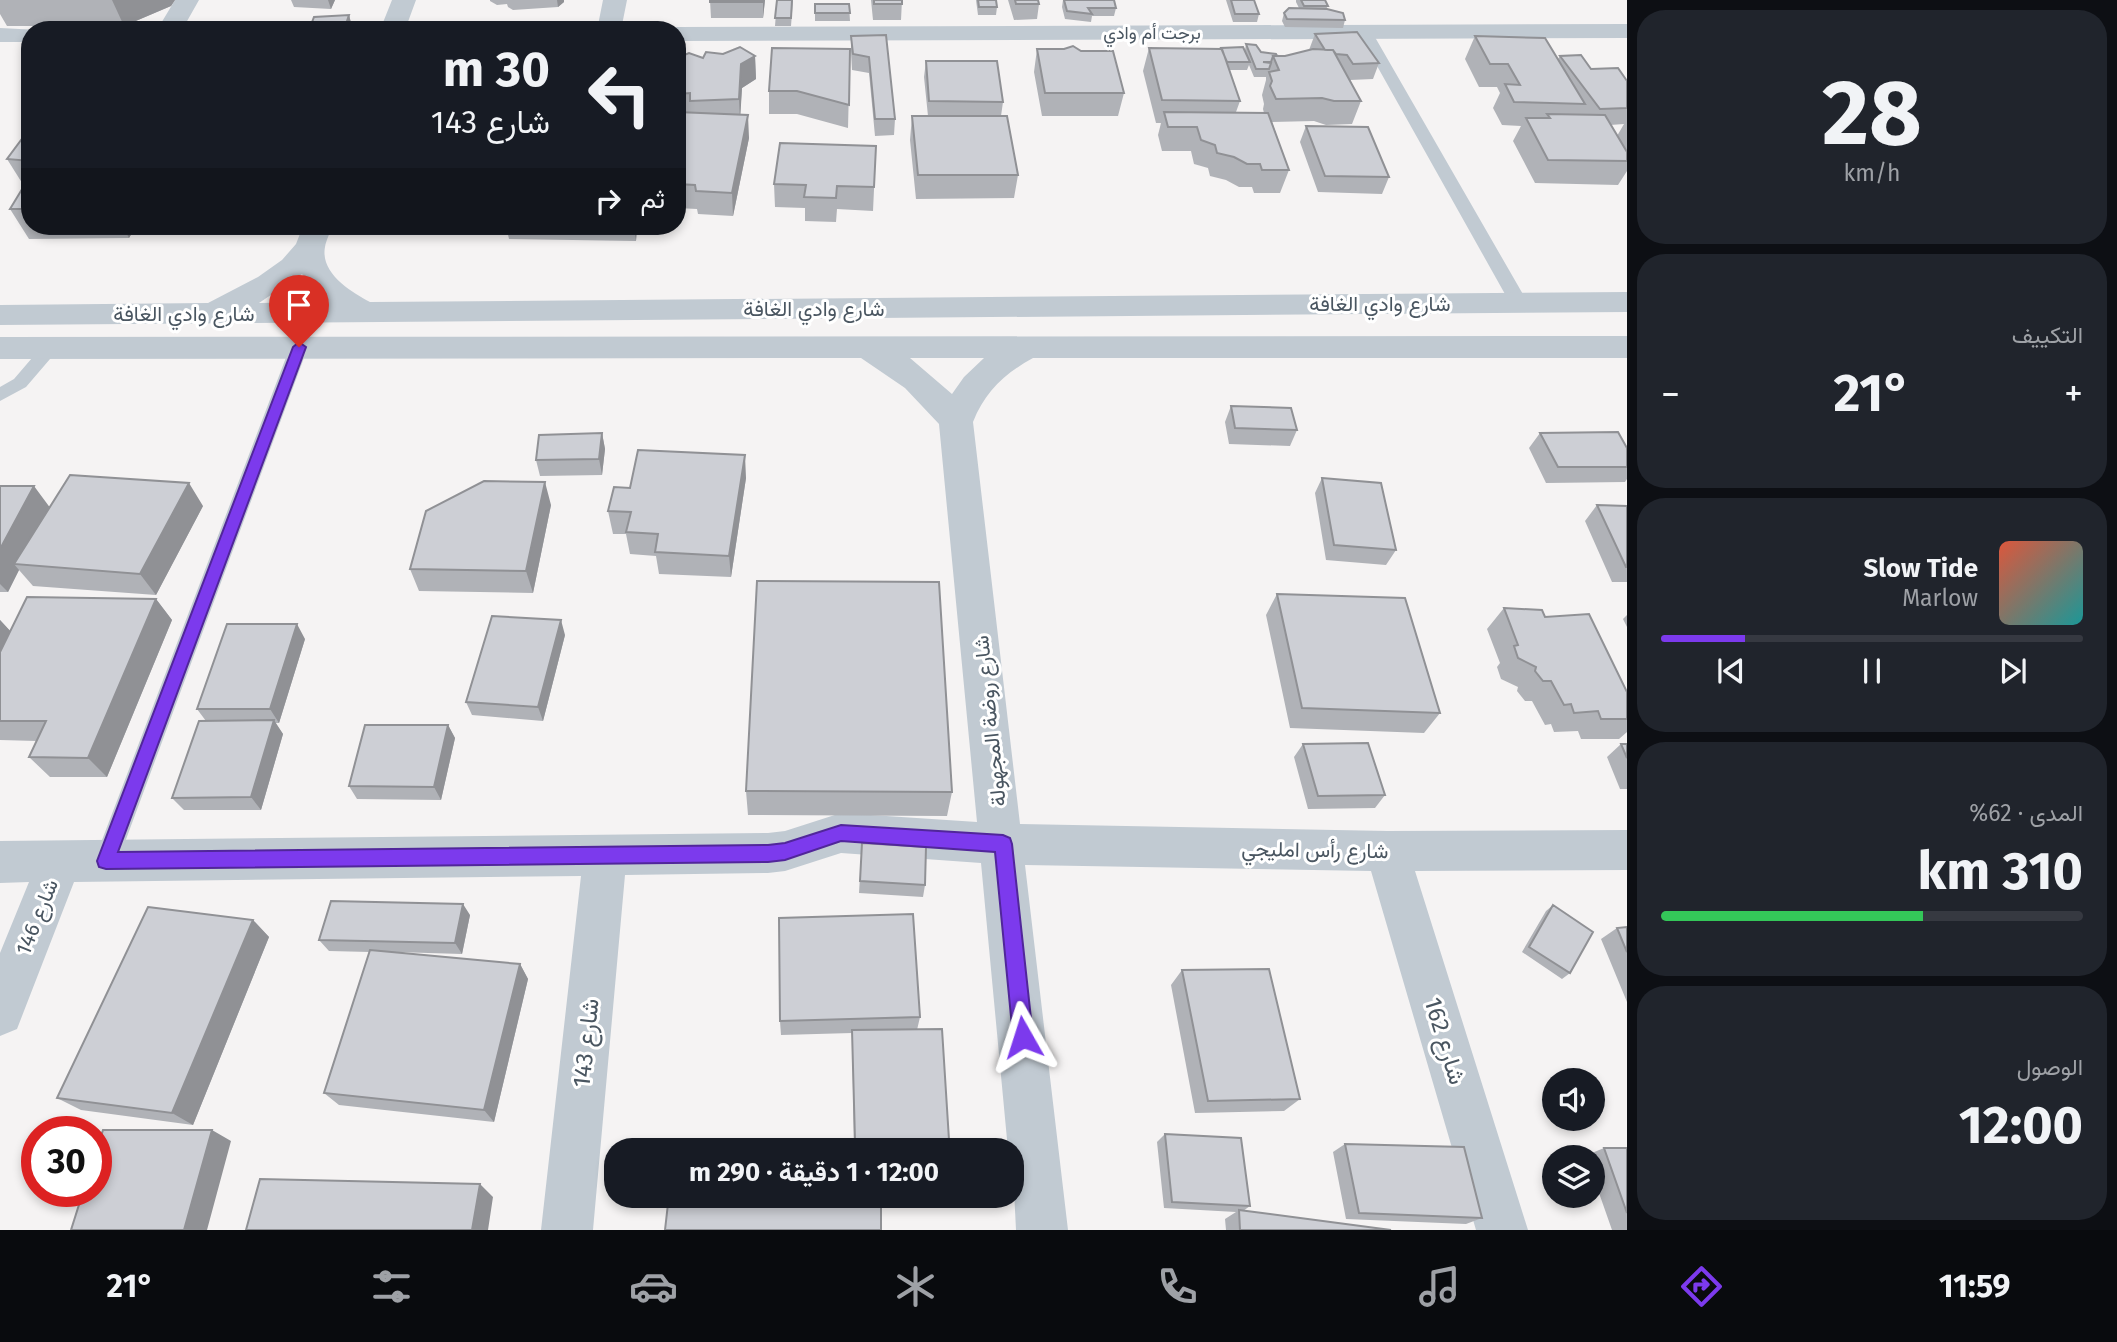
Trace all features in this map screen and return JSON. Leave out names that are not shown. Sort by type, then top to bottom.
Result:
[{"type":"street","points":[[174,21],[187,0]]},
{"type":"street","points":[[396,21],[404,0]]},
{"type":"street","points":[[611,21],[615,0]]},
{"type":"street","name":"برجت أم وادي","points":[[686,34],[1627,31]]},
{"type":"street","points":[[0,35],[21,35]]},
{"type":"street","points":[[313,237],[313,267],[324,286],[342,301],[367,313]]},
{"type":"street","points":[[212,314],[269,284],[313,237]]},
{"type":"street","name":"شارع وادي الغافة","points":[[0,315],[1627,302]]},
{"type":"street","points":[[866,347],[918,378],[957,422]]},
{"type":"street","name":"شارع روضة المجهولة","points":[[1028,347],[1002,360],[981,377],[965,398],[957,422],[1042,1230]]},
{"type":"street","name":"شارع وادي الغافة","points":[[0,348],[1627,347]]},
{"type":"street","points":[[0,862],[768,853],[785,851],[841,833],[1003,844]]},
{"type":"street","name":"شارع رأس امليجي","points":[[1003,844],[1387,851],[1627,850]]},
{"type":"street","name":"شارع 162","points":[[1387,851],[1502,1230]]},
{"type":"street","name":"شارع 143","points":[[567,1230],[605,857]]},
{"type":"street","name":"شارع 146","points":[[0,1012],[59,862]]},
{"type":"lane","points":[[1365,32],[1519,303]]},
{"type":"lane","points":[[106,861],[299,347]]},
{"type":"lane","points":[[0,395],[20,383],[50,348]]},
{"type":"building","points":[[763,0],[763,2],[710,2]]},
{"type":"building","points":[[777,0],[792,0],[791,18],[775,18]]},
{"type":"building","points":[[874,0],[902,0],[902,4],[874,4]]},
{"type":"building","points":[[978,0],[996,0],[997,7],[979,7]]},
{"type":"building","points":[[1015,0],[1038,0],[1039,4],[1016,4]]},
{"type":"building","points":[[1064,0],[1114,0],[1116,8],[1088,8],[1092,14],[1067,11]]},
{"type":"building","points":[[1231,0],[1254,0],[1259,14],[1235,14]]},
{"type":"building","points":[[1301,0],[1325,0],[1328,6],[1304,6]]},
{"type":"building","points":[[815,4],[849,4],[850,13],[815,13]]},
{"type":"building","points":[[1289,8],[1327,9],[1343,13],[1345,20],[1287,19],[1284,13]]},
{"type":"building","points":[[349,15],[347,21],[312,21],[314,17]]},
{"type":"building","points":[[1357,32],[1379,63],[1353,64],[1347,55],[1325,50],[1315,34]]},
{"type":"building","points":[[886,35],[895,119],[875,119],[869,57],[853,54],[851,36]]},
{"type":"building","points":[[1475,36],[1545,38],[1585,104],[1514,102],[1505,84],[1520,85],[1508,64],[1490,64]]},
{"type":"building","points":[[1246,44],[1256,45],[1261,52],[1276,54],[1271,62],[1263,62],[1271,63],[1269,69],[1256,69]]},
{"type":"building","points":[[1073,46],[1081,51],[1113,51],[1124,93],[1045,93],[1037,49],[1064,49]]},
{"type":"building","points":[[740,47],[755,56],[741,64],[739,99],[690,101],[690,93],[686,93],[686,54],[703,58],[706,52],[723,54]]},
{"type":"building","points":[[1243,47],[1250,62],[1227,62],[1221,48]]},
{"type":"building","points":[[772,48],[850,49],[849,105],[797,91],[769,91]]},
{"type":"building","points":[[1149,48],[1222,49],[1240,101],[1162,100]]},
{"type":"building","points":[[1313,49],[1333,50],[1361,101],[1276,99],[1270,86],[1272,81],[1269,72],[1279,70],[1273,56]]},
{"type":"building","points":[[1581,55],[1591,69],[1618,68],[1627,81],[1627,108],[1600,109],[1560,56]]},
{"type":"building","points":[[926,61],[997,61],[1003,102],[929,101]]},
{"type":"building","points":[[686,112],[748,115],[732,193],[696,191],[695,185],[686,184]]},
{"type":"building","points":[[1164,112],[1268,113],[1289,170],[1262,170],[1260,164],[1247,164],[1217,153],[1215,145],[1201,140],[1197,127],[1168,127]]},
{"type":"building","points":[[1547,114],[1605,115],[1627,152],[1627,161],[1548,160],[1526,118],[1550,118]]},
{"type":"building","points":[[912,116],[1007,116],[1018,175],[918,175]]},
{"type":"building","points":[[1306,126],[1368,127],[1389,177],[1325,176]]},
{"type":"building","points":[[21,140],[21,160],[7,159]]},
{"type":"building","points":[[780,143],[876,146],[874,187],[837,186],[836,198],[804,197],[806,185],[774,184]]},
{"type":"building","points":[[21,191],[21,209],[10,209]]},
{"type":"building","points":[[1231,406],[1291,408],[1297,430],[1235,428]]},
{"type":"building","points":[[1618,432],[1627,448],[1627,467],[1558,467],[1540,433]]},
{"type":"building","points":[[602,433],[599,459],[536,460],[539,435]]},
{"type":"building","points":[[638,450],[745,455],[729,556],[655,552],[658,534],[626,532],[631,512],[608,511],[614,487],[630,488]]},
{"type":"building","points":[[70,475],[189,483],[140,574],[14,564]]},
{"type":"building","points":[[1322,478],[1381,483],[1396,550],[1334,545]]},
{"type":"building","points":[[484,481],[545,482],[526,571],[410,569],[426,511]]},
{"type":"building","points":[[0,486],[34,486],[0,549]]},
{"type":"building","points":[[1597,505],[1627,506],[1627,567],[1626,567]]},
{"type":"building","points":[[757,581],[939,582],[952,792],[746,791]]},
{"type":"building","points":[[1277,594],[1405,598],[1440,713],[1302,708]]},
{"type":"building","points":[[27,597],[156,599],[88,758],[29,757],[46,721],[0,721],[0,652]]},
{"type":"building","points":[[1504,608],[1542,610],[1545,617],[1589,614],[1627,692],[1627,719],[1601,719],[1598,711],[1574,713],[1571,704],[1564,705],[1551,681],[1543,681],[1535,671],[1536,667],[1518,658],[1514,646],[1518,645]]},
{"type":"building","points":[[492,616],[561,620],[538,707],[466,702]]},
{"type":"building","points":[[227,624],[297,624],[270,709],[197,709]]},
{"type":"building","points":[[274,720],[251,797],[172,798],[199,721]]},
{"type":"building","points":[[365,725],[448,725],[434,787],[349,786]]},
{"type":"building","points":[[1368,743],[1385,795],[1318,796],[1303,744]]},
{"type":"building","points":[[1621,744],[1627,744],[1627,758]]},
{"type":"building","points":[[862,843],[926,847],[925,885],[860,881]]},
{"type":"building","points":[[331,901],[463,904],[455,943],[319,940]]},
{"type":"building","points":[[1553,905],[1593,932],[1570,973],[1529,947]]},
{"type":"building","points":[[148,907],[253,920],[172,1113],[57,1098]]},
{"type":"building","points":[[913,914],[920,1017],[780,1021],[779,918]]},
{"type":"building","points":[[1627,927],[1627,952],[1617,928]]},
{"type":"building","points":[[370,950],[520,964],[484,1110],[324,1093]]},
{"type":"building","points":[[1269,969],[1300,1099],[1208,1101],[1182,970]]},
{"type":"building","points":[[942,1029],[949,1138],[855,1138],[852,1030]]},
{"type":"building","points":[[112,1130],[212,1130],[184,1230],[71,1230],[78,1207],[112,1207]]},
{"type":"building","points":[[1165,1134],[1241,1138],[1250,1206],[1172,1202]]},
{"type":"building","points":[[1345,1144],[1464,1147],[1482,1218],[1359,1213]]},
{"type":"building","points":[[1605,1148],[1627,1148],[1627,1213],[1605,1151]]},
{"type":"building","points":[[260,1179],[480,1184],[472,1230],[246,1230]]},
{"type":"building","points":[[668,1208],[881,1208],[881,1230],[665,1230]]},
{"type":"building","points":[[1239,1210],[1391,1230],[1240,1230]]},
{"type":"route","points":[[299,347],[106,861],[768,853],[785,851],[841,833],[1003,844],[1023,1037]]}]
